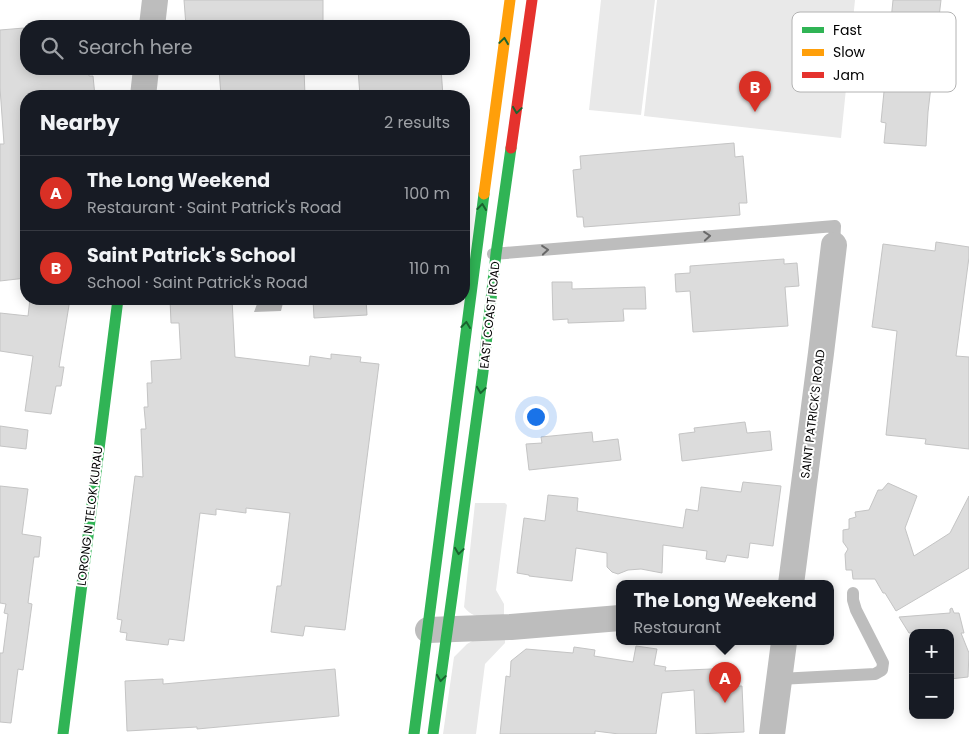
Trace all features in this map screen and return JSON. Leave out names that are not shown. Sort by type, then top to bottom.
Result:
[{"type":"main road","name":"EAST COAST ROAD","points":[[470,301],[510,0]]},
{"type":"main road","name":"EAST COAST ROAD","points":[[414,734],[438,630],[483,372],[496,254],[532,0]]},
{"type":"main road","name":"LORONG N TELOK KURAU","points":[[63,734],[117,305]]},
{"type":"main road","name":"EAST COAST ROAD","points":[[433,734],[447,477],[469,305]]},
{"type":"street","points":[[153,20],[155,0]]},
{"type":"street","points":[[144,90],[145,75]]},
{"type":"street","name":"SAINT PATRICK'S ROAD","points":[[792,580],[821,353],[834,235]]},
{"type":"street","points":[[438,630],[616,618]]},
{"type":"street","points":[[772,734],[784,645]]},
{"type":"lane","points":[[476,255],[834,235]]},
{"type":"lane","points":[[780,679],[876,674],[882,670],[883,663],[856,610],[853,593]]},
{"type":"shaded area","points":[[601,0],[655,0],[641,115],[589,110]]},
{"type":"shaded area","points":[[657,0],[855,0],[854,12],[792,12],[792,92],[846,92],[841,138],[644,116]]},
{"type":"shaded area","points":[[257,305],[282,305],[281,311],[254,312]]},
{"type":"shaded area","points":[[475,503],[505,503],[507,505],[496,590],[504,604],[504,615],[477,616],[464,607]]},
{"type":"shaded area","points":[[505,636],[505,643],[485,664],[476,734],[443,734],[454,657],[467,644],[476,639]]},
{"type":"building","points":[[184,0],[323,0],[323,20],[186,20]]},
{"type":"building","points":[[893,0],[941,0],[940,12],[892,12]]},
{"type":"building","points":[[20,28],[20,75],[89,75],[93,76],[94,90],[20,90],[20,279],[0,281],[0,144],[4,144],[0,88],[0,30]]},
{"type":"building","points":[[219,75],[304,75],[305,90],[221,90]]},
{"type":"building","points":[[358,75],[441,75],[443,90],[360,90]]},
{"type":"building","points":[[884,92],[930,92],[926,146],[884,143],[886,123],[881,122]]},
{"type":"building","points":[[734,143],[735,157],[743,156],[747,203],[739,203],[740,215],[584,227],[583,217],[577,217],[573,170],[581,169],[580,156]]},
{"type":"building","points":[[936,242],[969,247],[956,356],[969,357],[969,449],[925,444],[926,439],[886,435],[897,331],[872,327],[883,244],[935,251]]},
{"type":"building","points":[[784,259],[784,264],[797,263],[799,286],[785,287],[788,326],[693,332],[690,291],[676,292],[675,274],[690,273],[690,266]]},
{"type":"building","points":[[552,282],[572,282],[572,289],[645,287],[646,309],[623,309],[624,321],[568,323],[568,319],[553,320]]},
{"type":"building","points":[[29,305],[69,305],[59,367],[64,367],[61,386],[56,386],[51,414],[25,411],[33,356],[0,351],[0,313],[28,316]]},
{"type":"building","points":[[170,305],[232,305],[235,357],[309,366],[310,356],[331,359],[331,354],[361,357],[360,362],[379,364],[345,630],[305,626],[303,636],[271,632],[277,586],[281,586],[290,513],[246,508],[246,513],[216,509],[216,515],[200,513],[184,641],[169,639],[168,645],[126,640],[127,633],[120,632],[122,620],[117,619],[135,476],[143,477],[141,429],[146,429],[144,407],[148,407],[147,383],[152,383],[151,361],[181,359],[179,323],[171,323]]},
{"type":"building","points":[[313,305],[366,305],[367,315],[314,318]]},
{"type":"building","points":[[745,422],[747,433],[770,431],[772,450],[682,461],[679,434],[695,432],[694,428]]},
{"type":"building","points":[[0,426],[28,430],[26,449],[0,446]]},
{"type":"building","points":[[592,432],[593,442],[618,439],[621,460],[529,470],[526,444],[542,443],[541,437]]},
{"type":"building","points":[[743,482],[781,486],[773,546],[750,543],[748,558],[727,555],[725,562],[706,559],[707,551],[663,545],[662,573],[641,569],[628,570],[618,574],[612,572],[607,567],[607,553],[576,548],[572,581],[517,573],[524,518],[545,521],[548,495],[578,498],[577,511],[683,528],[686,509],[698,511],[701,487],[741,492]]},
{"type":"building","points":[[888,483],[917,496],[905,528],[914,556],[950,533],[969,496],[969,568],[896,611],[875,579],[853,579],[852,570],[846,570],[845,554],[848,549],[843,542],[843,530],[849,529],[849,519],[856,517],[855,512],[869,510],[878,490],[882,490]]},
{"type":"building","points":[[0,486],[28,489],[22,534],[41,537],[39,557],[34,557],[28,603],[32,604],[23,670],[18,669],[11,723],[0,722],[0,653],[3,653],[8,614],[4,613],[6,604],[0,603]]},
{"type":"building","points":[[952,608],[954,613],[959,613],[964,633],[961,633],[969,653],[968,677],[954,679],[954,629],[909,629],[909,633],[899,617],[950,613]]},
{"type":"building","points":[[636,646],[657,649],[654,665],[666,667],[665,671],[734,668],[734,686],[742,686],[744,732],[696,734],[694,690],[662,693],[656,734],[619,734],[595,731],[595,734],[500,734],[506,676],[510,677],[511,661],[526,649],[573,653],[574,647],[595,650],[594,656],[633,662]]},
{"type":"building","points":[[335,669],[339,716],[197,729],[197,727],[127,731],[125,681],[163,679],[163,684]]},
{"type":"traffic: fast","points":[[433,734],[483,372],[496,254],[511,148]]},
{"type":"traffic: fast","points":[[470,302],[484,194]]},
{"type":"traffic: fast","points":[[63,734],[117,305]]},
{"type":"traffic: fast","points":[[414,734],[470,305]]},
{"type":"traffic: slow","points":[[484,194],[510,0]]},
{"type":"traffic: jam","points":[[511,148],[532,0]]},
{"type":"place","name":"Saint Patrick's School","points":[[755,112]]},
{"type":"place","name":"The Long Weekend","points":[[725,703]]}]
